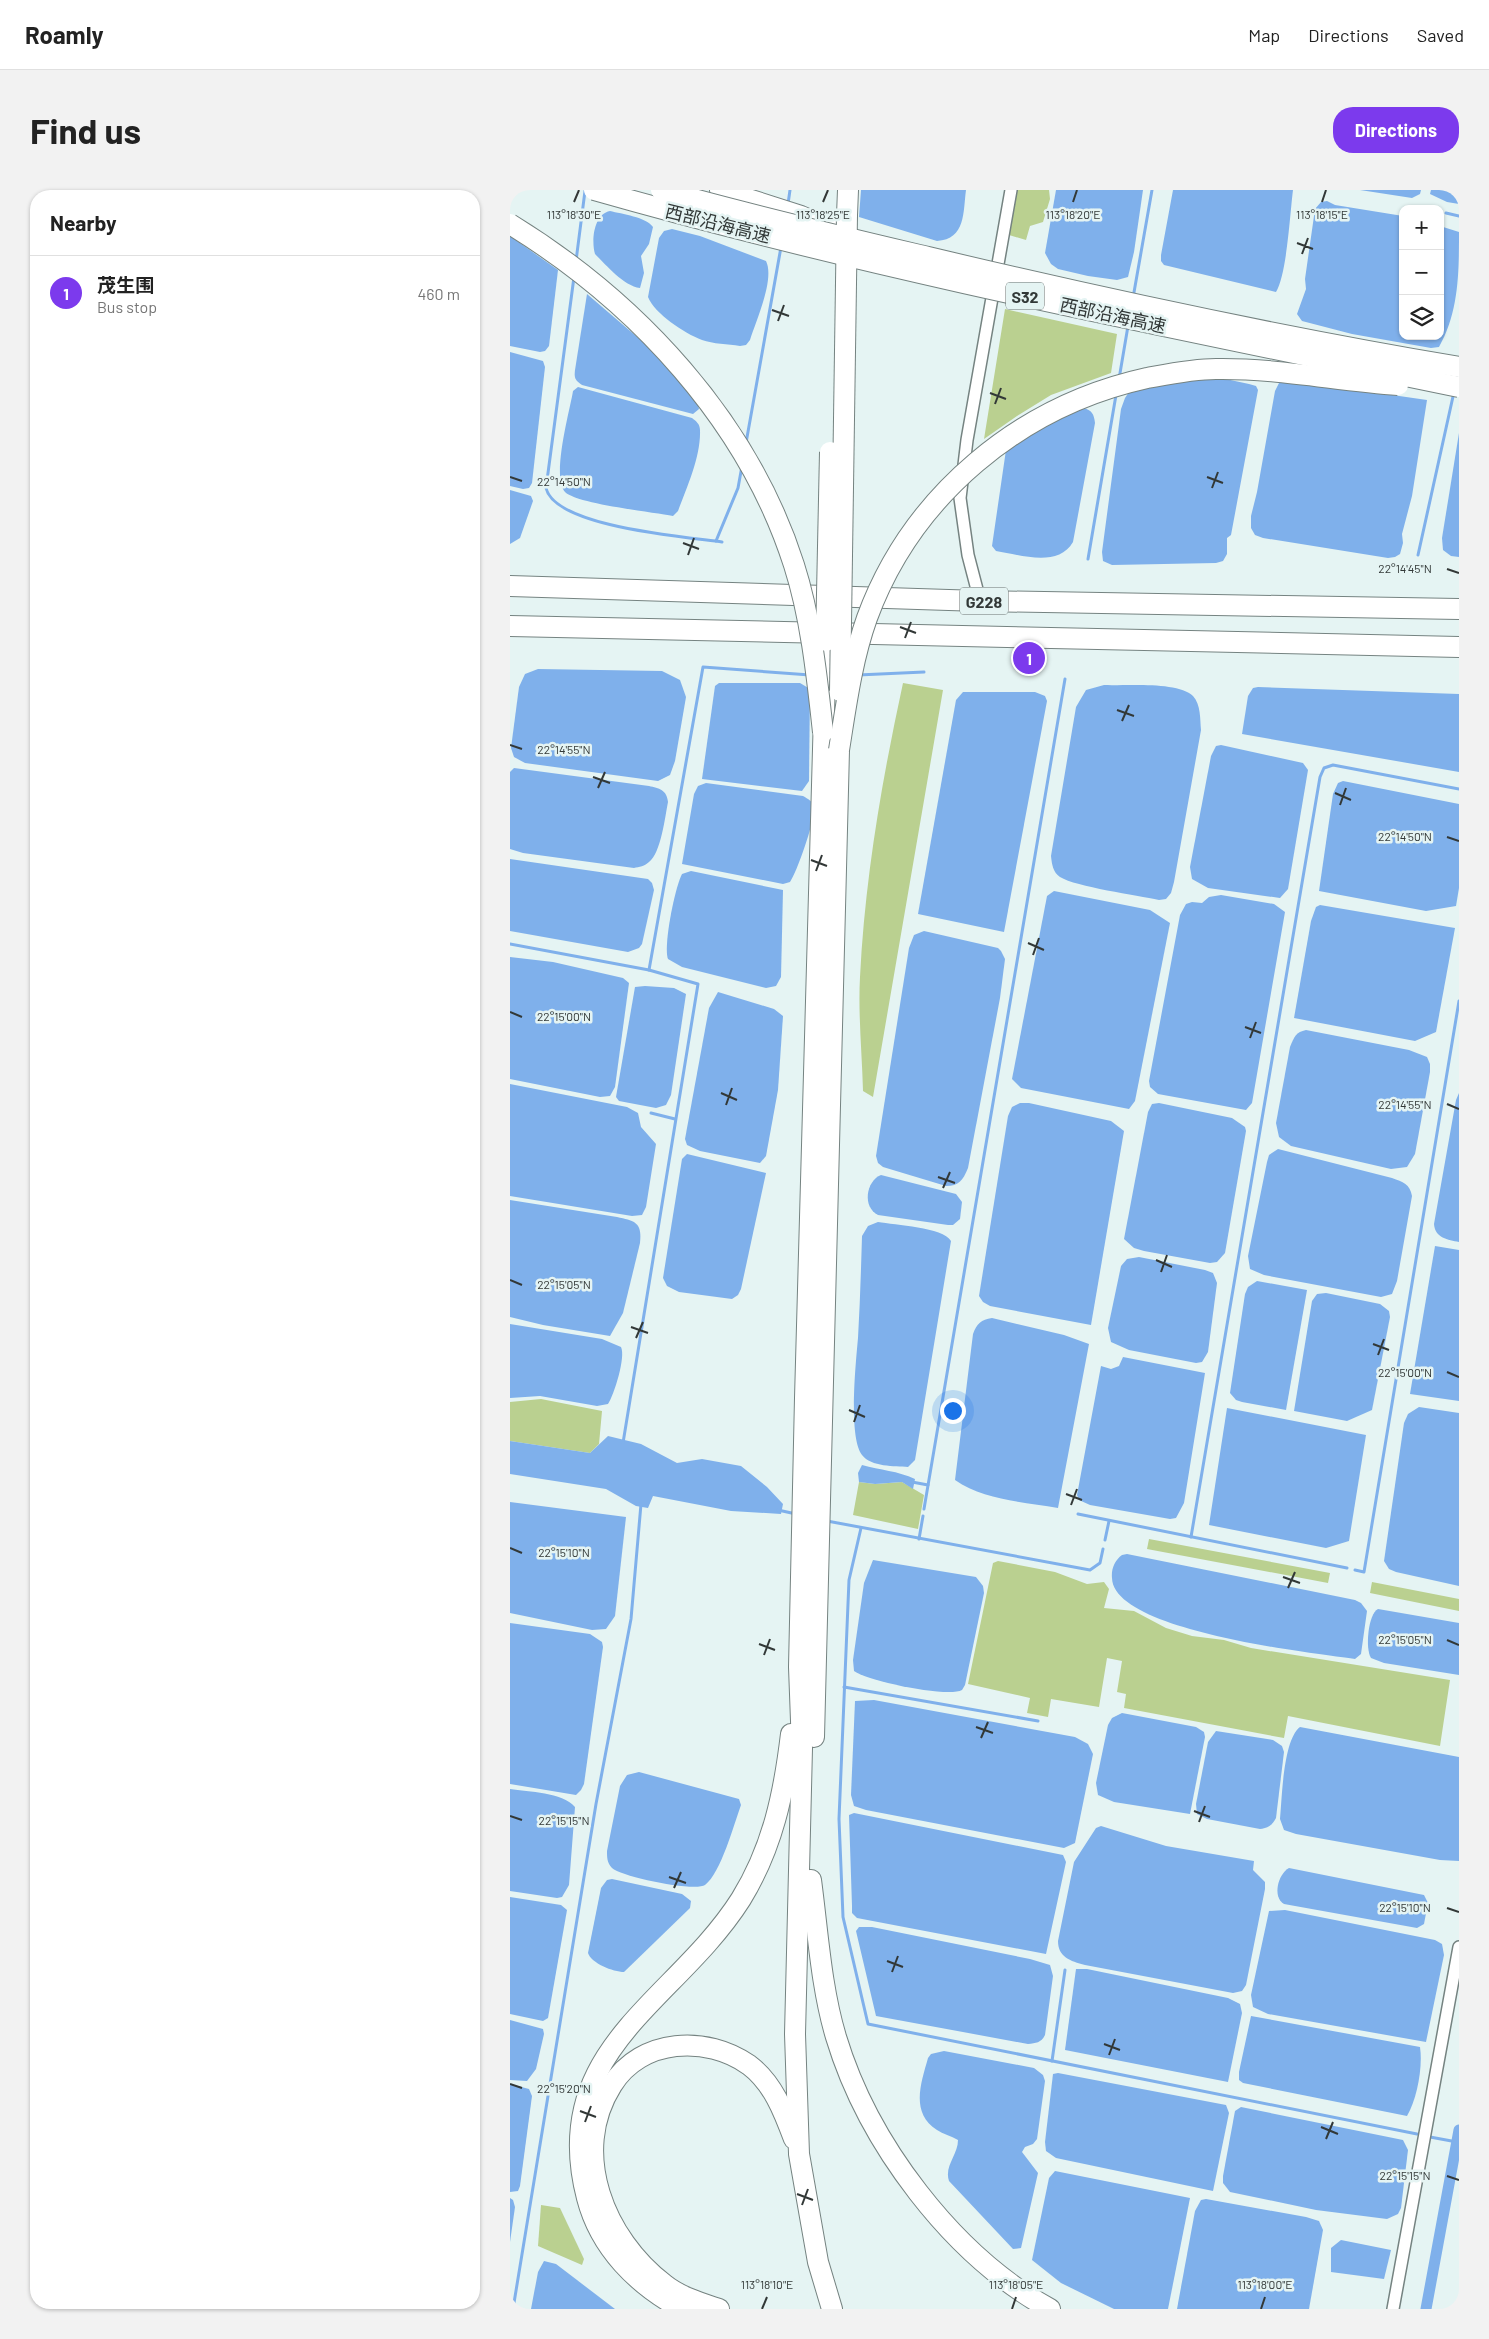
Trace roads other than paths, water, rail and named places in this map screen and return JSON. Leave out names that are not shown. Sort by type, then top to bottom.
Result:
[{"type":"highway","name":"西部沿海高速","points":[[594,190],[877,263],[1105,314],[1459,388]]},
{"type":"highway","name":"西部沿海高速","points":[[661,190],[1073,292],[1277,334],[1459,367]]},
{"type":"highway","points":[[720,190],[819,222],[828,227],[833,234]]},
{"type":"highway","points":[[836,190],[823,732],[827,891],[811,1880],[799,2033],[813,2193],[829,2268],[842,2309]]},
{"type":"highway","points":[[832,2309],[818,2262],[799,2154],[802,1748],[799,1667],[827,891],[839,750],[848,190]]},
{"type":"highway","points":[[510,224],[566,262],[662,347],[705,395],[742,448],[772,505],[795,566],[811,640],[823,732]]},
{"type":"highway","points":[[839,750],[850,684],[867,618],[898,553],[924,515],[956,479],[986,454],[1028,424],[1075,400],[1122,384],[1169,374],[1215,368],[1267,371],[1351,382],[1459,388]]},
{"type":"highway","name":"G228","points":[[510,586],[980,600],[1459,609]]},
{"type":"highway","name":"G228","points":[[510,626],[1459,647]]},
{"type":"highway","points":[[682,2309],[658,2296],[630,2273],[607,2245],[590,2212],[581,2176],[579,2137],[584,2104],[598,2071],[616,2041],[644,2008],[716,1934],[741,1898],[762,1859],[779,1814],[789,1755],[799,1667]]},
{"type":"highway","points":[[811,1880],[824,1983],[836,2036],[852,2083],[875,2129],[904,2174],[943,2221],[986,2264],[1036,2301],[1050,2309]]},
{"type":"highway","points":[[720,2309],[695,2301],[666,2286],[641,2265],[621,2241],[606,2214],[596,2181],[594,2127],[602,2101],[613,2083],[627,2068],[655,2050],[678,2044],[703,2045],[727,2052],[750,2066],[772,2090],[785,2116],[799,2154]]},
{"type":"street","points":[[980,600],[968,555],[960,498],[967,440],[1011,190]]},
{"type":"street","points":[[1393,2309],[1459,1947]]},
{"type":"water","points":[[861,190],[966,190],[961,223],[953,235],[937,241],[859,217]]},
{"type":"water","points":[[1056,190],[1143,190],[1134,252],[1128,277],[1117,280],[1088,276],[1058,269],[1051,264],[1045,253]]},
{"type":"water","points":[[1173,190],[1293,190],[1283,272],[1276,292],[1164,265],[1161,261],[1161,255]]},
{"type":"water","points":[[1360,190],[1421,190],[1420,194],[1412,198]]},
{"type":"water","points":[[1431,190],[1459,190],[1459,204],[1447,202],[1430,194]]},
{"type":"water","points":[[1327,201],[1335,205],[1399,215],[1399,340],[1443,340],[1439,347],[1431,348],[1352,334],[1302,321],[1297,314],[1306,289],[1305,279],[1315,209],[1321,202]]},
{"type":"water","points":[[610,211],[639,218],[653,227],[649,244],[641,256],[644,273],[640,288],[622,279],[595,254],[593,242],[597,222],[600,217]]},
{"type":"water","points":[[1444,227],[1459,232],[1458,277],[1454,306],[1444,338]]},
{"type":"water","points":[[672,229],[700,236],[766,261],[768,278],[766,289],[750,340],[746,345],[716,343],[695,337],[663,316],[648,297],[659,238],[664,231]]},
{"type":"water","points":[[510,236],[558,270],[549,346],[545,351],[540,352],[510,346]]},
{"type":"water","points":[[587,294],[643,342],[673,372],[698,404],[699,409],[693,414],[582,385],[578,382],[575,377],[575,370]]},
{"type":"water","points":[[510,352],[543,361],[545,367],[532,483],[529,488],[523,489],[510,486]]},
{"type":"water","points":[[1207,375],[1256,386],[1258,390],[1231,535],[1227,538],[1227,554],[1223,561],[1216,563],[1112,565],[1103,561],[1102,552],[1121,409],[1125,398],[1131,389]]},
{"type":"water","points":[[1281,379],[1427,400],[1412,496],[1402,534],[1403,543],[1400,554],[1388,558],[1263,538],[1255,535],[1251,528],[1251,516],[1275,391]]},
{"type":"water","points":[[578,387],[692,418],[698,423],[700,440],[696,461],[678,511],[673,516],[599,504],[565,492],[561,484],[561,458],[565,427],[573,391]]},
{"type":"water","points":[[1083,408],[1092,413],[1095,423],[1073,542],[1058,555],[1049,557],[1027,557],[996,551],[992,546],[1007,443]]},
{"type":"water","points":[[1459,433],[1459,557],[1451,556],[1443,550],[1442,538]]},
{"type":"water","points":[[510,490],[531,496],[533,501],[520,538],[510,544]]},
{"type":"water","points":[[538,669],[662,671],[680,680],[686,697],[675,761],[670,775],[658,781],[525,763],[514,757],[511,748],[519,687],[525,674]]},
{"type":"water","points":[[719,683],[800,683],[810,689],[809,781],[802,791],[702,779],[715,686]]},
{"type":"water","points":[[1104,685],[1151,685],[1176,688],[1186,691],[1193,696],[1199,708],[1201,730],[1174,882],[1171,893],[1166,899],[1159,900],[1068,881],[1054,871],[1052,865],[1051,856],[1076,707],[1086,690]]},
{"type":"water","points":[[1253,688],[1459,694],[1459,772],[1242,734],[1248,696]]},
{"type":"water","points":[[963,692],[1035,692],[1045,696],[1047,701],[1004,932],[918,914],[956,700]]},
{"type":"water","points":[[1221,745],[1303,763],[1308,770],[1288,889],[1280,898],[1208,888],[1192,879],[1190,867],[1211,756],[1216,746]]},
{"type":"water","points":[[514,768],[649,786],[662,790],[668,802],[657,851],[649,862],[634,868],[523,853],[510,849],[510,772]]},
{"type":"water","points":[[1343,781],[1459,804],[1459,888],[1456,906],[1426,911],[1319,891],[1333,794],[1338,783]]},
{"type":"water","points":[[706,783],[803,796],[811,802],[814,807],[812,822],[801,857],[790,882],[783,884],[682,864],[694,794],[698,786]]},
{"type":"water","points":[[510,859],[648,879],[652,883],[654,890],[642,944],[639,948],[628,952],[510,931]]},
{"type":"water","points":[[691,871],[783,890],[781,977],[776,986],[766,988],[682,967],[668,959],[668,930],[676,891],[682,874]]},
{"type":"water","points":[[1054,891],[1150,910],[1170,923],[1135,1101],[1129,1109],[1021,1088],[1012,1079],[1047,896]]},
{"type":"water","points":[[1221,895],[1274,904],[1285,912],[1252,1103],[1246,1110],[1158,1094],[1150,1087],[1149,1081],[1180,915],[1186,904],[1192,902],[1202,903],[1209,897]]},
{"type":"water","points":[[1320,905],[1455,928],[1436,1032],[1415,1041],[1294,1018],[1311,921],[1316,907]]},
{"type":"water","points":[[924,931],[998,948],[1005,959],[1000,998],[968,1168],[960,1181],[950,1186],[883,1167],[878,1163],[876,1156],[909,948],[914,935]]},
{"type":"water","points":[[510,957],[553,962],[623,978],[629,983],[615,1087],[610,1096],[600,1097],[510,1079]]},
{"type":"water","points":[[635,987],[674,988],[686,994],[671,1095],[666,1105],[656,1108],[619,1101],[616,1097]]},
{"type":"water","points":[[718,992],[774,1009],[783,1016],[778,1090],[766,1156],[760,1163],[700,1151],[687,1145],[685,1139],[709,1008]]},
{"type":"water","points":[[1306,1030],[1409,1050],[1427,1057],[1430,1064],[1430,1072],[1415,1154],[1407,1167],[1391,1169],[1291,1146],[1279,1137],[1276,1123],[1290,1047],[1296,1036]]},
{"type":"water","points":[[510,1084],[627,1107],[638,1113],[641,1127],[656,1144],[646,1207],[642,1215],[632,1216],[510,1196]]},
{"type":"water","points":[[1459,1093],[1459,1242],[1439,1235],[1434,1224],[1456,1100]]},
{"type":"water","points":[[1020,1103],[1029,1103],[1111,1121],[1124,1131],[1091,1325],[990,1306],[983,1302],[979,1296],[1008,1116],[1012,1107]]},
{"type":"water","points":[[1159,1103],[1232,1118],[1245,1127],[1246,1131],[1225,1253],[1217,1262],[1210,1263],[1144,1251],[1134,1248],[1124,1239],[1148,1112],[1152,1104]]},
{"type":"water","points":[[1278,1149],[1392,1178],[1408,1186],[1412,1196],[1397,1281],[1392,1294],[1381,1297],[1264,1275],[1250,1269],[1248,1256],[1267,1162],[1269,1155]]},
{"type":"water","points":[[687,1154],[766,1173],[741,1289],[738,1295],[732,1299],[679,1292],[667,1286],[663,1278],[682,1159]]},
{"type":"water","points":[[881,1175],[956,1194],[962,1202],[960,1219],[953,1225],[948,1225],[878,1215],[870,1206],[868,1194],[872,1183]]},
{"type":"water","points":[[510,1200],[617,1217],[629,1220],[639,1227],[640,1243],[623,1313],[610,1336],[543,1325],[510,1317]]},
{"type":"water","points":[[878,1222],[929,1230],[946,1236],[951,1241],[915,1460],[908,1467],[877,1464],[866,1459],[858,1446],[855,1432],[854,1398],[862,1236],[868,1226]]},
{"type":"water","points":[[1435,1246],[1459,1250],[1459,1401],[1410,1394]]},
{"type":"water","points":[[1139,1257],[1213,1273],[1217,1283],[1208,1352],[1202,1362],[1196,1363],[1129,1350],[1111,1342],[1108,1328],[1121,1266],[1127,1259]]},
{"type":"water","points":[[1257,1281],[1307,1290],[1286,1410],[1242,1402],[1236,1400],[1230,1393],[1245,1294],[1248,1287]]},
{"type":"water","points":[[1326,1293],[1380,1304],[1389,1311],[1390,1317],[1372,1410],[1347,1421],[1294,1411],[1312,1301],[1317,1294]]},
{"type":"water","points":[[992,1318],[1064,1335],[1089,1344],[1058,1508],[991,1496],[966,1487],[955,1480],[973,1334],[980,1323]]},
{"type":"water","points":[[510,1324],[602,1339],[621,1347],[621,1367],[608,1404],[597,1406],[540,1396],[510,1398]]},
{"type":"water","points":[[1123,1357],[1205,1373],[1184,1503],[1176,1518],[1170,1519],[1090,1505],[1079,1500],[1077,1495],[1101,1366],[1111,1369],[1119,1366]]},
{"type":"water","points":[[1419,1407],[1459,1413],[1459,1586],[1396,1572],[1389,1569],[1384,1561],[1404,1423],[1408,1414]]},
{"type":"water","points":[[1227,1408],[1366,1435],[1349,1541],[1326,1548],[1209,1525]]},
{"type":"water","points":[[608,1436],[641,1444],[677,1463],[702,1459],[741,1466],[767,1487],[783,1504],[781,1514],[731,1511],[653,1496],[648,1508],[636,1506],[606,1489],[510,1474],[510,1441],[590,1453]]},
{"type":"water","points":[[862,1465],[909,1476],[915,1479],[913,1489],[902,1482],[875,1484],[859,1482],[858,1473]]},
{"type":"water","points":[[510,1502],[626,1517],[615,1616],[606,1629],[592,1630],[510,1613]]},
{"type":"water","points":[[1127,1554],[1355,1600],[1361,1603],[1367,1611],[1361,1654],[1355,1659],[1259,1645],[1178,1625],[1144,1612],[1121,1596],[1112,1578],[1115,1562],[1122,1555]]},
{"type":"water","points":[[873,1560],[976,1577],[983,1586],[984,1593],[965,1685],[962,1690],[941,1692],[890,1684],[854,1671],[853,1660],[864,1583]]},
{"type":"water","points":[[1378,1609],[1459,1623],[1459,1675],[1384,1663],[1371,1658],[1368,1647],[1368,1632],[1372,1618]]},
{"type":"water","points":[[510,1623],[590,1634],[602,1642],[603,1647],[584,1784],[576,1795],[510,1784]]},
{"type":"water","points":[[874,1700],[1075,1737],[1088,1744],[1093,1754],[1075,1843],[1064,1848],[866,1810],[854,1806],[851,1795],[855,1701]]},
{"type":"water","points":[[1122,1713],[1196,1727],[1204,1732],[1205,1737],[1190,1814],[1114,1802],[1098,1795],[1096,1783],[1108,1725],[1112,1718]]},
{"type":"water","points":[[1300,1727],[1459,1757],[1459,1861],[1440,1860],[1296,1834],[1284,1830],[1280,1819],[1284,1770],[1290,1744],[1294,1734]]},
{"type":"water","points":[[1216,1731],[1273,1740],[1282,1746],[1284,1752],[1276,1818],[1268,1827],[1260,1829],[1207,1819],[1197,1814],[1196,1804],[1208,1742]]},
{"type":"water","points":[[639,1772],[739,1799],[741,1805],[722,1859],[711,1879],[705,1885],[688,1887],[643,1879],[618,1872],[609,1864],[607,1851],[620,1786],[627,1775]]},
{"type":"water","points":[[510,1789],[562,1798],[575,1807],[569,1885],[562,1897],[557,1898],[510,1891]]},
{"type":"water","points":[[854,1813],[1063,1855],[1066,1862],[1046,1954],[857,1918],[852,1913],[849,1815]]},
{"type":"water","points":[[1101,1826],[1166,1846],[1254,1861],[1253,1870],[1265,1882],[1265,1889],[1246,1985],[1242,1991],[1233,1993],[1085,1965],[1070,1960],[1063,1955],[1058,1941],[1074,1862],[1096,1828]]},
{"type":"water","points":[[1289,1868],[1424,1895],[1428,1903],[1424,1924],[1417,1928],[1284,1904],[1280,1901],[1277,1891],[1279,1880]]},
{"type":"water","points":[[612,1879],[682,1894],[691,1901],[690,1908],[624,1972],[603,1966],[593,1960],[588,1953],[601,1888],[607,1880]]},
{"type":"water","points":[[510,1897],[561,1905],[567,1910],[548,2018],[543,2021],[510,2014]]},
{"type":"water","points":[[1285,1910],[1435,1940],[1442,1944],[1444,1955],[1426,2042],[1268,2014],[1253,2007],[1251,1995],[1269,1911]]},
{"type":"water","points":[[859,1927],[872,1927],[1030,1959],[1050,1965],[1053,1976],[1045,2035],[1042,2040],[1028,2044],[876,2016],[856,1931]]},
{"type":"water","points":[[1076,1969],[1087,1969],[1228,1998],[1240,2004],[1242,2013],[1228,2082],[1065,2050]]},
{"type":"water","points":[[1251,2016],[1420,2047],[1421,2064],[1418,2083],[1414,2101],[1407,2116],[1243,2083],[1239,2080],[1239,2072]]},
{"type":"water","points":[[510,2020],[543,2029],[544,2034],[536,2069],[527,2081],[510,2080]]},
{"type":"water","points":[[944,2051],[1034,2068],[1043,2075],[1045,2081],[1037,2139],[1033,2144],[1025,2147],[1022,2152],[1038,2173],[1021,2248],[1013,2249],[949,2181],[948,2170],[956,2151],[958,2140],[937,2130],[923,2115],[920,2097],[928,2058],[931,2054]]},
{"type":"water","points":[[1058,2073],[1226,2105],[1229,2113],[1213,2191],[1056,2158],[1046,2151],[1045,2142],[1053,2074]]},
{"type":"water","points":[[510,2084],[529,2089],[532,2096],[520,2186],[518,2191],[510,2192]]},
{"type":"water","points":[[1241,2107],[1403,2140],[1408,2150],[1401,2208],[1398,2214],[1387,2219],[1316,2210],[1230,2192],[1223,2183],[1223,2176],[1235,2111]]},
{"type":"water","points":[[1055,2171],[1190,2198],[1168,2309],[1114,2309],[1061,2283],[1032,2260],[1049,2178]]},
{"type":"water","points":[[510,2198],[513,2200],[515,2207],[510,2242]]},
{"type":"water","points":[[1206,2199],[1319,2221],[1323,2230],[1309,2309],[1177,2309],[1195,2211],[1201,2200]]},
{"type":"water","points":[[1341,2240],[1391,2250],[1384,2279],[1331,2272],[1331,2248]]},
{"type":"water","points":[[544,2261],[556,2264],[615,2309],[531,2309],[538,2272]]},
{"type":"waterway","points":[[788,204],[790,190]]},
{"type":"waterway","points":[[1133,298],[1152,190]]},
{"type":"waterway","points":[[576,261],[585,191]]},
{"type":"waterway","points":[[1446,213],[1459,216]]},
{"type":"waterway","points":[[746,443],[781,247]]},
{"type":"waterway","points":[[574,277],[546,488],[555,501],[572,512],[596,521],[653,533],[722,542]]},
{"type":"waterway","points":[[1119,379],[1128,326]]},
{"type":"waterway","points":[[1418,555],[1454,392]]},
{"type":"waterway","points":[[1088,559],[1116,395]]},
{"type":"waterway","points":[[716,541],[738,488],[742,466]]},
{"type":"waterway","points":[[649,970],[703,667],[810,675]]},
{"type":"waterway","points":[[858,675],[924,672]]},
{"type":"waterway","points":[[924,1509],[1065,679]]},
{"type":"waterway","points":[[1191,1537],[1320,777],[1324,768],[1333,765],[1459,789]]},
{"type":"waterway","points":[[510,944],[649,970],[698,984],[623,1443]]},
{"type":"waterway","points":[[1355,1570],[1364,1572],[1459,1001]]},
{"type":"waterway","points":[[651,1113],[675,1119]]},
{"type":"waterway","points":[[912,1482],[928,1485]]},
{"type":"waterway","points":[[513,2309],[596,1804],[631,1619],[641,1504]]},
{"type":"waterway","points":[[778,1510],[796,1514]]},
{"type":"waterway","points":[[1078,1514],[1347,1568]]},
{"type":"waterway","points":[[919,1539],[923,1516]]},
{"type":"waterway","points":[[827,1521],[1090,1570],[1100,1563],[1103,1549]]},
{"type":"waterway","points":[[1105,1540],[1109,1521]]},
{"type":"waterway","points":[[861,1528],[849,1580],[839,1819],[843,1917],[868,2024],[1417,2134]]},
{"type":"waterway","points":[[844,1687],[1038,1721]]},
{"type":"waterway","points":[[1052,2061],[1065,1970]]},
{"type":"waterway","points":[[1426,2309],[1459,2130]]},
{"type":"waterway","points":[[1430,2137],[1457,2142]]},
{"type":"place","name":"茂生围","points":[[1029,658]]}]
